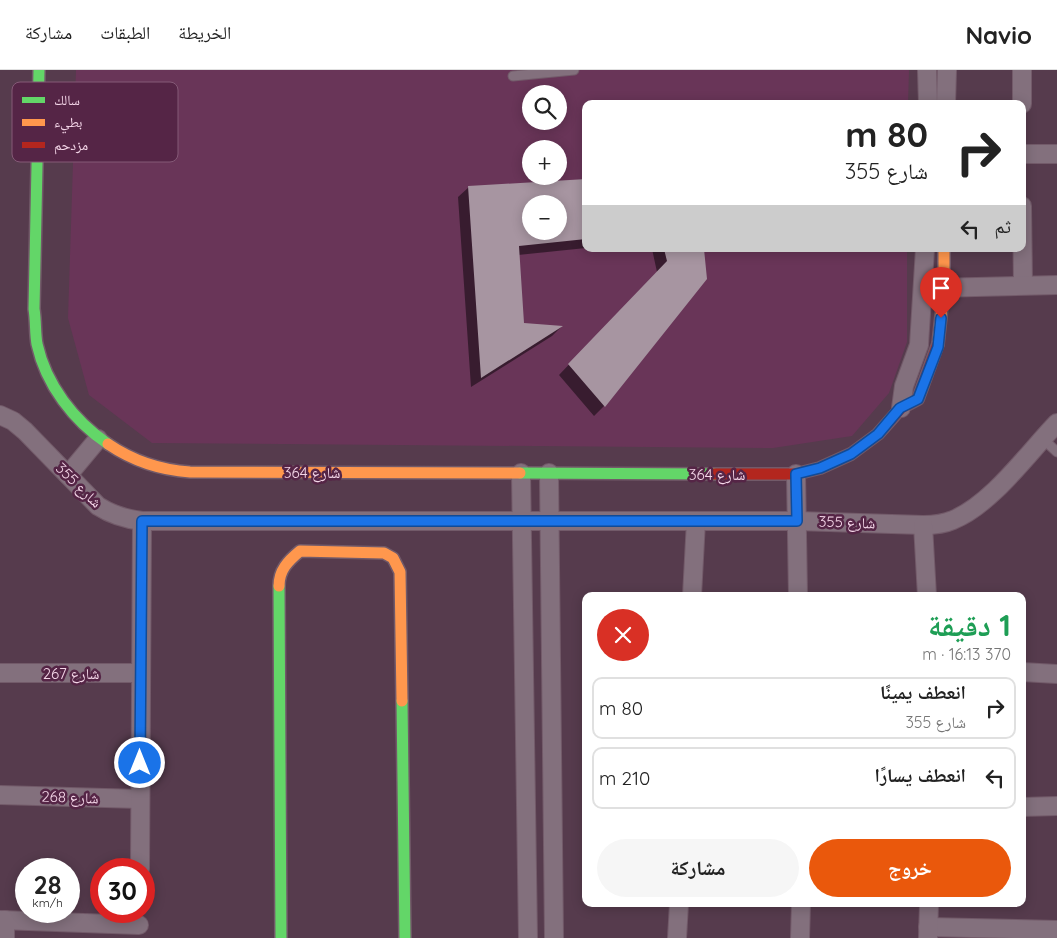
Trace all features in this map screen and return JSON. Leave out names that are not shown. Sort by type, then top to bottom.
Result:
[{"type":"street","points":[[927,70],[928,100]]},
{"type":"street","points":[[946,100],[947,70]]},
{"type":"street","points":[[1022,70],[1022,100]]},
{"type":"street","points":[[1026,154],[1057,154]]},
{"type":"street","name":"شارع 364","points":[[37,162],[34,309],[38,346],[51,382],[71,413],[98,439],[134,459],[157,467],[190,472],[796,474],[820,468],[851,454],[878,434],[900,408],[918,399],[938,347],[944,288],[944,252]]},
{"type":"street","name":"شارع 364","points":[[900,408],[904,386],[919,345],[925,252]]},
{"type":"street","points":[[1023,252],[1023,284]]},
{"type":"street","points":[[924,288],[1023,284],[1057,285]]},
{"type":"street","name":"شارع 355","points":[[0,415],[13,421],[25,431],[98,506],[111,514],[142,521],[797,521],[923,526],[953,520],[990,495],[1057,423]]},
{"type":"street","points":[[68,475],[98,439]]},
{"type":"street","points":[[521,473],[528,938]]},
{"type":"street","points":[[549,473],[554,938]]},
{"type":"street","points":[[796,474],[798,592]]},
{"type":"street","points":[[140,858],[142,521]]},
{"type":"street","points":[[692,592],[696,521]]},
{"type":"street","points":[[923,526],[927,592]]},
{"type":"street","points":[[281,938],[279,578],[286,563],[300,551],[384,553],[393,558],[400,572],[405,938]]},
{"type":"street","name":"شارع 267","points":[[0,673],[141,672]]},
{"type":"street","points":[[1026,672],[1057,674]]},
{"type":"street","name":"شارع 268","points":[[0,795],[140,799]]},
{"type":"street","points":[[1026,807],[1057,806]]},
{"type":"street","points":[[677,938],[679,907]]},
{"type":"street","points":[[800,938],[801,907]]},
{"type":"street","points":[[928,907],[928,932],[1057,930]]},
{"type":"street","points":[[5,938],[2,920],[139,925]]},
{"type":"lane","points":[[513,76],[574,70]]},
{"type":"lane","points":[[1043,439],[1057,452]]},
{"type":"shaded area","points":[[76,70],[909,70],[908,100],[582,100],[582,252],[907,252],[907,342],[889,393],[852,436],[773,448],[152,443],[89,395],[68,318],[73,162],[178,162],[178,82],[76,82]]},
{"type":"building","points":[[582,179],[582,239],[519,246],[524,323],[563,326],[481,378],[468,186],[522,183],[522,185],[567,185],[567,180]]},
{"type":"building","points":[[665,252],[704,252],[707,279],[605,407],[568,364],[667,261]]},
{"type":"traffic: fast","points":[[39,70],[39,82]]},
{"type":"traffic: fast","points":[[37,162],[34,309],[37,344],[47,374],[63,401],[84,424],[108,444]]},
{"type":"traffic: fast","points":[[520,473],[714,474]]},
{"type":"traffic: fast","points":[[279,586],[281,938]]},
{"type":"traffic: fast","points":[[402,701],[405,938]]},
{"type":"traffic: slow","points":[[938,344],[944,288],[944,252]]},
{"type":"traffic: slow","points":[[108,444],[147,464],[190,472],[520,473]]},
{"type":"traffic: slow","points":[[279,586],[279,580],[285,566],[300,551],[384,553],[393,558],[400,572],[402,701]]},
{"type":"traffic: jam","points":[[714,474],[796,474],[820,468],[851,454],[878,434],[901,408],[918,399],[938,344]]},
{"type":"route","points":[[140,763],[142,521],[797,521],[796,474],[820,468],[851,454],[878,434],[900,408],[918,399],[938,347],[941,318]]}]
